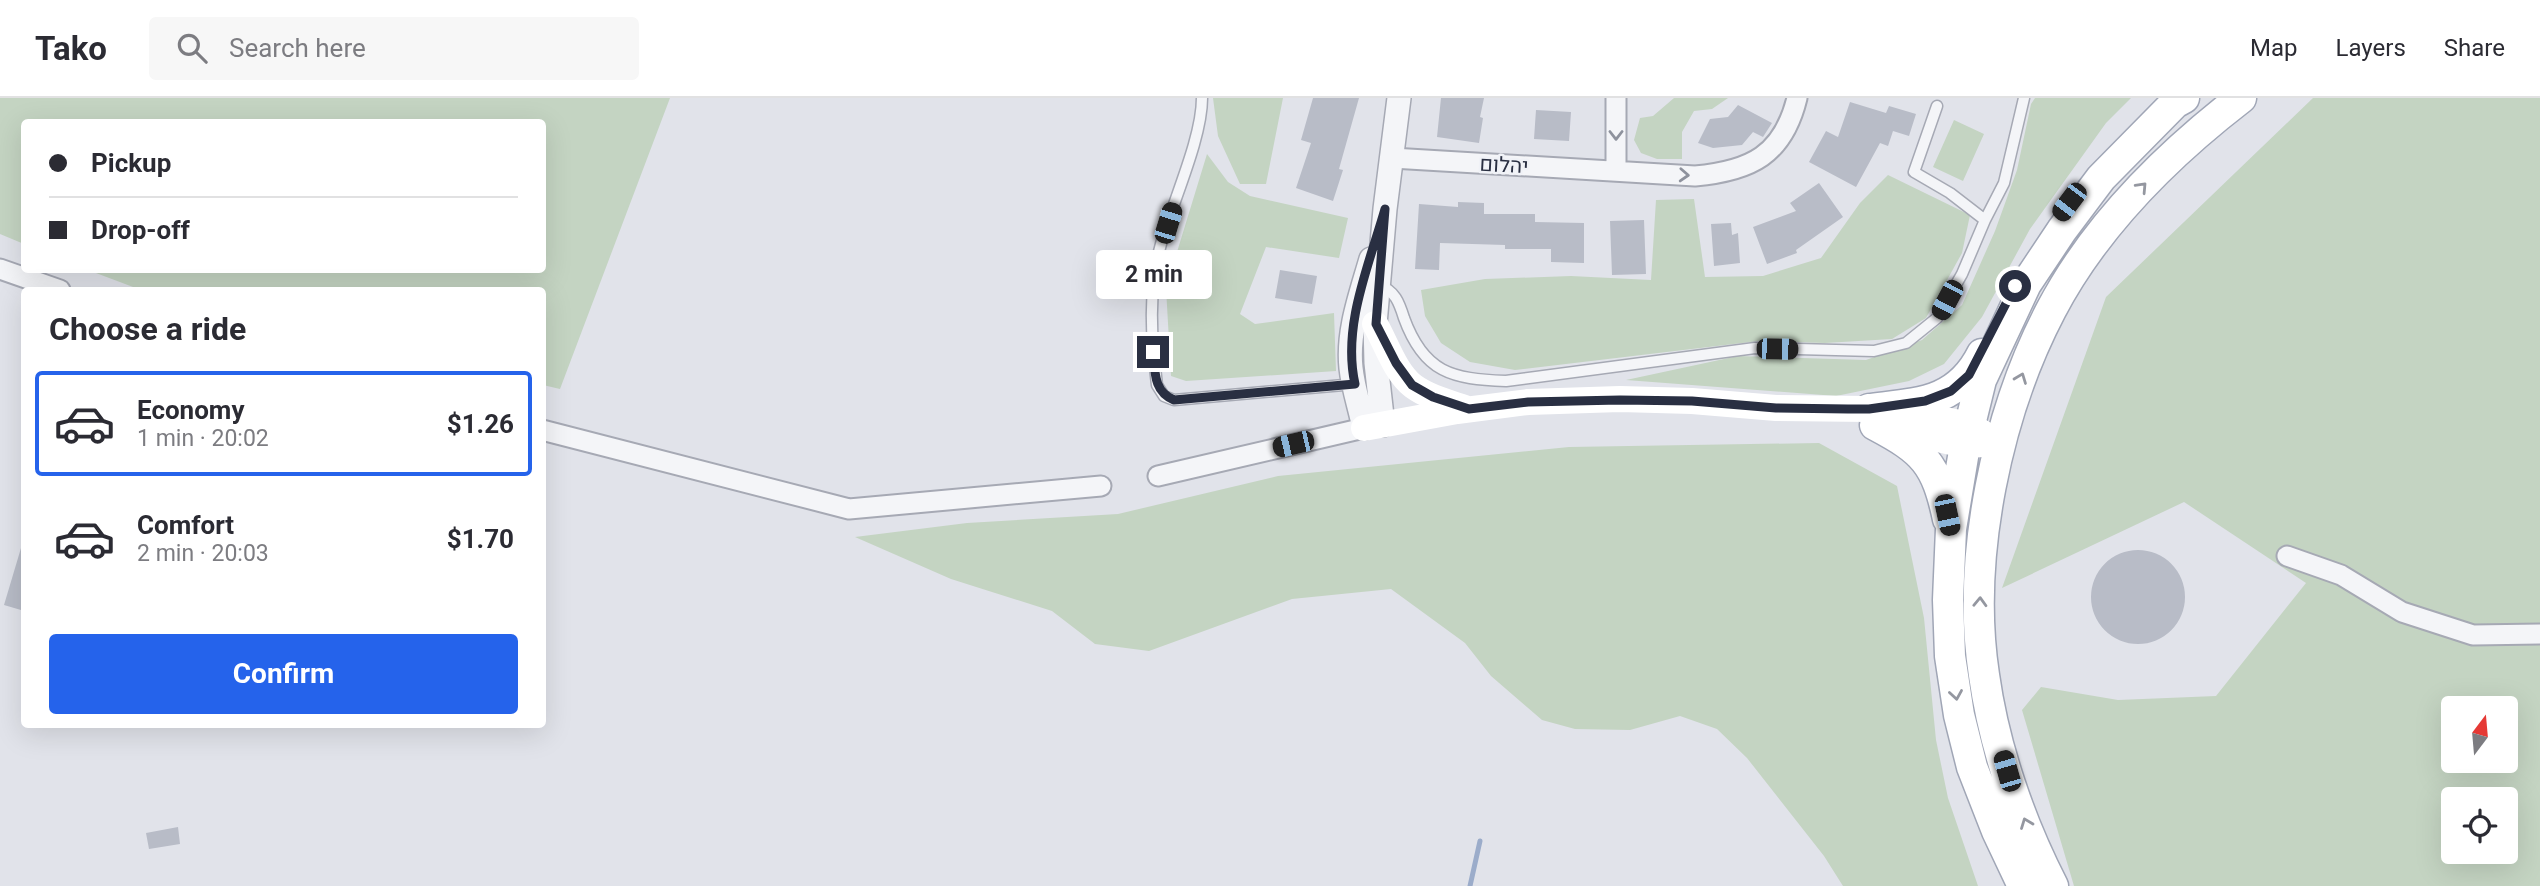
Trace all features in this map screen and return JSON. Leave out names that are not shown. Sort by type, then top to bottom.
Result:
[{"type":"main road","points":[[2053,886],[2007,771],[1983,673],[1979,618],[1982,552],[1999,443],[2031,352],[2052,308],[2081,262],[2119,211],[2161,166],[2208,123],[2241,98]]},
{"type":"main road","points":[[1872,417],[1943,395],[1962,383],[1980,358],[2027,262],[2098,164],[2139,127],[2179,101]]},
{"type":"main road","points":[[2023,886],[1997,831],[1972,767],[1959,715],[1948,600],[1951,529],[1967,435],[1982,380],[2026,284],[2101,178],[2179,101]]},
{"type":"main road","points":[[1376,324],[1396,363],[1412,385],[1433,397],[1469,409]]},
{"type":"main road","points":[[1373,426],[1469,409],[1528,402],[1692,401],[1872,417],[1999,443]]},
{"type":"main road","points":[[1872,417],[1924,457],[1938,484],[1951,529]]},
{"type":"street","points":[[1373,426],[1376,324],[1385,209],[1399,98]]},
{"type":"street","points":[[1616,98],[1616,171]]},
{"type":"street","name":"יהלום","points":[[1392,158],[1695,176],[1718,174],[1742,168],[1762,158],[1778,144],[1792,119],[1797,98]]},
{"type":"street","points":[[1373,426],[1355,384],[1351,368],[1351,348],[1355,314],[1385,209]]},
{"type":"street","points":[[0,269],[51,287]]},
{"type":"street","points":[[1158,476],[1373,426]]},
{"type":"street","points":[[546,430],[849,509],[1101,486]]},
{"type":"street","points":[[2287,556],[2341,575],[2402,612],[2473,635],[2540,634]]},
{"type":"lane","points":[[1202,98],[1198,122],[1160,247],[1151,301],[1157,385],[1164,396],[1174,400],[1355,384]]},
{"type":"lane","points":[[1379,285],[1391,290],[1409,330],[1433,366],[1470,380],[1506,381],[1755,348],[1874,351],[1906,343],[1937,318],[1962,274],[1984,220],[2004,183],[2024,98]]},
{"type":"lane","points":[[1937,106],[1914,172],[1950,193],[1984,220]]},
{"type":"green space","points":[[0,98],[670,98],[560,389],[546,386],[546,287],[133,287],[96,273],[546,273],[546,119],[21,119],[21,243],[0,234]]},
{"type":"green space","points":[[1213,98],[1283,98],[1266,184],[1240,184],[1218,136]]},
{"type":"green space","points":[[1674,98],[1728,98],[1712,109],[1694,111],[1682,132],[1682,159],[1657,159],[1641,153],[1634,140],[1640,118],[1653,116]]},
{"type":"green space","points":[[2035,98],[2131,98],[2106,123],[2030,229],[1982,317],[1944,364],[1909,381],[1836,396],[1626,380],[1738,356],[1866,360],[1922,340],[1962,305],[1995,231],[2017,170],[2031,104]]},
{"type":"green space","points":[[2313,98],[2540,98],[2540,886],[2074,886],[2022,710],[2041,687],[2118,700],[2216,696],[2306,583],[2184,502],[2002,588],[2106,297]]},
{"type":"green space","points":[[1954,120],[1984,134],[1963,181],[1933,167]]},
{"type":"green space","points":[[1207,154],[1228,182],[1250,196],[1348,218],[1339,258],[1266,247],[1240,314],[1255,324],[1334,313],[1336,371],[1186,381],[1171,376],[1166,288]]},
{"type":"green space","points":[[1888,175],[1970,215],[1962,253],[1926,318],[1892,339],[1825,343],[1759,341],[1515,370],[1470,362],[1441,343],[1425,316],[1421,290],[1485,279],[1571,276],[1651,280],[1656,200],[1694,199],[1705,277],[1763,276],[1821,258],[1860,203]]},
{"type":"green space","points":[[1819,443],[1897,486],[1924,618],[1936,740],[1948,798],[1978,886],[1843,886],[1824,856],[1747,758],[1717,729],[1680,716],[1630,730],[1575,729],[1542,720],[1491,676],[1465,643],[1391,589],[1292,599],[1149,651],[1095,644],[1052,611],[951,579],[855,537],[967,523],[1118,514],[1278,476],[1569,447]]},
{"type":"building","points":[[1313,98],[1359,98],[1339,169],[1343,170],[1333,201],[1296,188],[1311,143],[1301,140]]},
{"type":"building","points":[[1441,98],[1484,98],[1479,143],[1437,137]]},
{"type":"building","points":[[1850,102],[1886,113],[1889,106],[1916,114],[1909,136],[1893,131],[1888,146],[1880,143],[1856,187],[1809,162],[1826,131],[1838,137]]},
{"type":"building","points":[[1738,105],[1772,123],[1763,137],[1753,132],[1742,145],[1713,148],[1698,143],[1710,119],[1728,117]]},
{"type":"building","points":[[1536,110],[1571,112],[1569,141],[1534,139]]},
{"type":"building","points":[[1819,183],[1843,217],[1796,250],[1797,253],[1767,264],[1753,227],[1796,211],[1790,203]]},
{"type":"building","points":[[1458,202],[1484,203],[1484,214],[1535,214],[1535,222],[1584,223],[1584,263],[1551,262],[1551,249],[1505,249],[1505,245],[1440,243],[1439,270],[1415,269],[1419,204],[1458,207]]},
{"type":"building","points":[[1644,220],[1646,274],[1612,275],[1610,221]]},
{"type":"building","points":[[1731,223],[1732,235],[1738,233],[1740,263],[1714,266],[1711,224]]},
{"type":"building","points":[[1280,270],[1317,276],[1312,304],[1275,298]]},
{"type":"building","points":[[21,548],[21,610],[4,605]]},
{"type":"building","points":[[2138,550],[2156,554],[2171,564],[2181,579],[2185,597],[2181,615],[2171,630],[2156,640],[2138,644],[2120,640],[2105,630],[2095,615],[2091,597],[2095,579],[2105,564],[2120,554]]},
{"type":"building","points":[[178,827],[180,844],[149,849],[146,833]]},
{"type":"waterway","points":[[1470,886],[1480,841]]},
{"type":"route","points":[[1153,352],[1157,385],[1164,396],[1174,400],[1355,384],[1351,368],[1351,348],[1355,314],[1385,209],[1376,324],[1396,363],[1412,385],[1433,397],[1469,409],[1528,402],[1620,400],[1692,401],[1776,408],[1869,409],[1925,401],[1951,391],[1969,375],[2015,286]]}]
